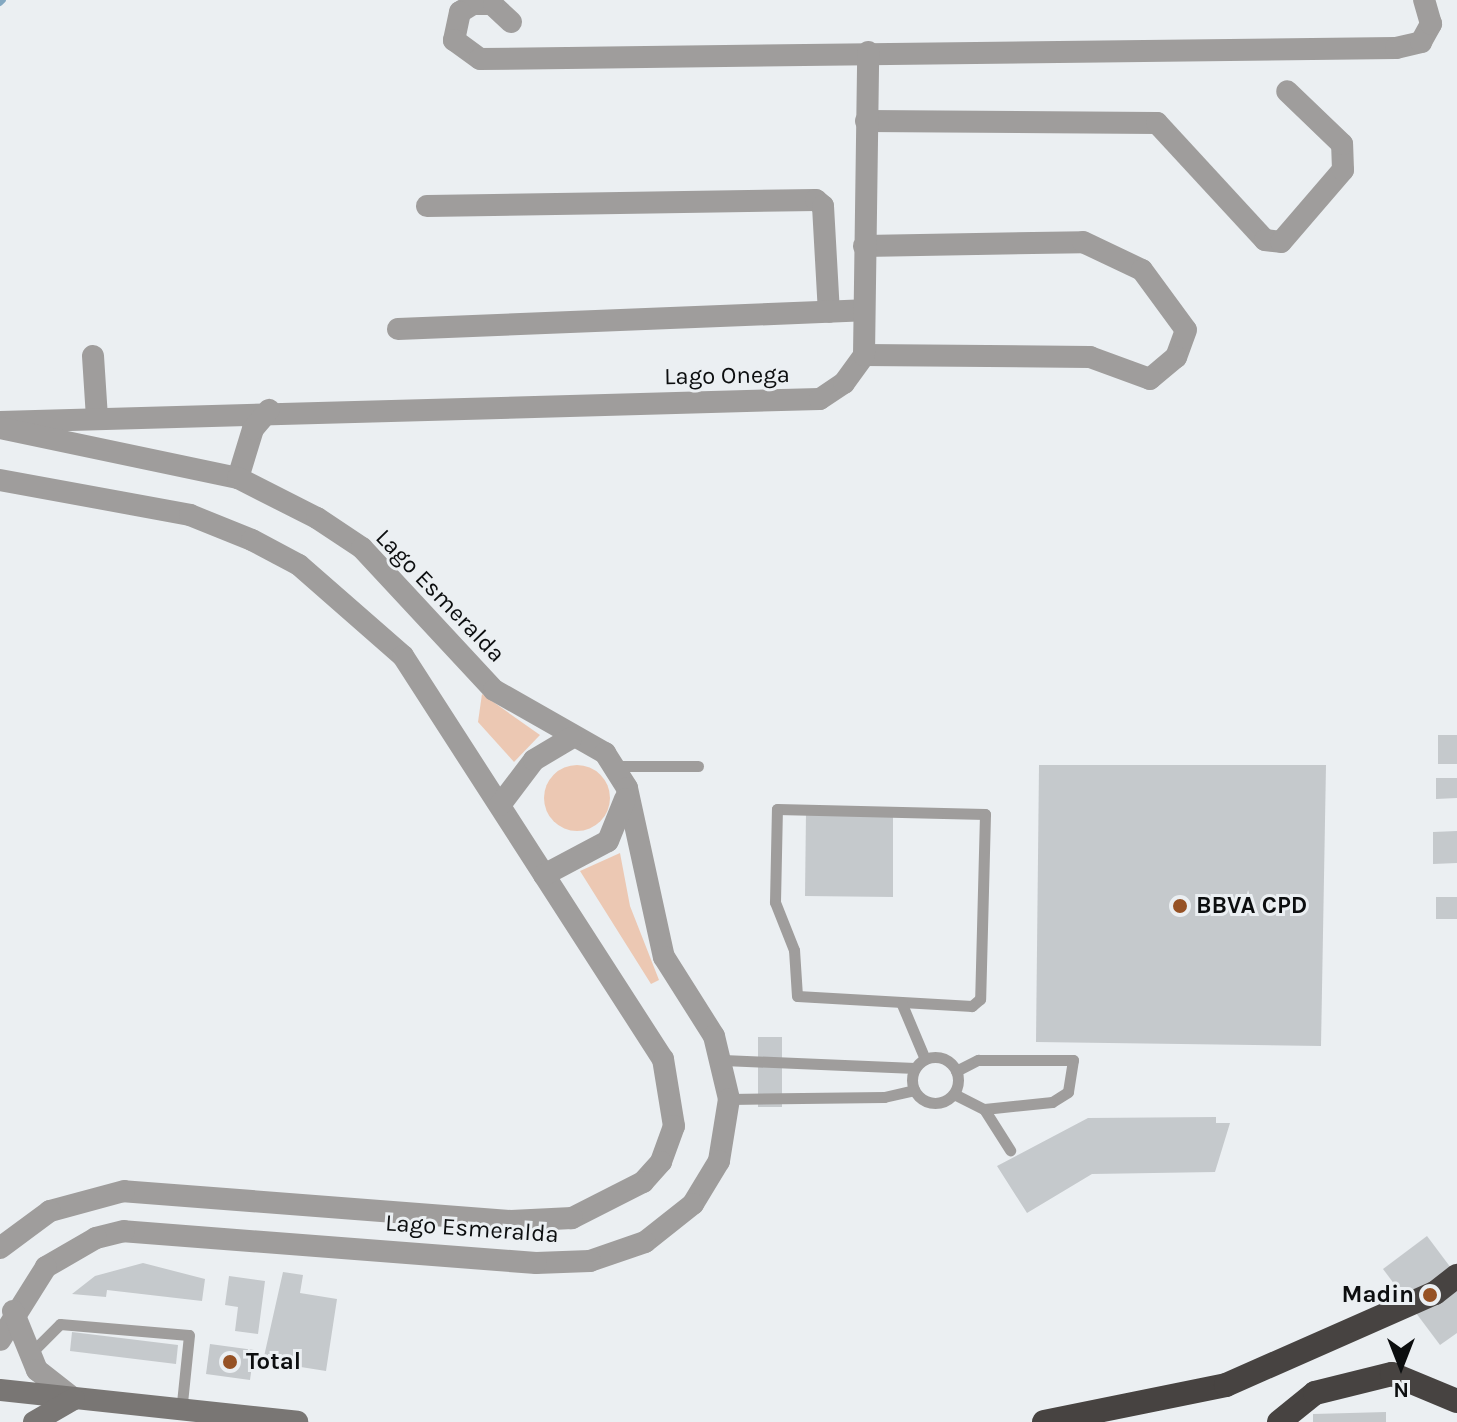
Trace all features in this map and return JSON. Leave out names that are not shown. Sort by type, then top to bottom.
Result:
[{"type":"highway","points":[[1044,1422],[1226,1385],[1435,1293],[1457,1276]]},
{"type":"highway","points":[[1279,1422],[1315,1393],[1392,1374],[1457,1401]]},
{"type":"main road","points":[[0,1390],[181,1412],[297,1422]]},
{"type":"main road","points":[[34,1422],[74,1399]]},
{"type":"street","points":[[511,22],[492,4],[473,4],[460,12],[454,40],[480,59],[1396,48],[1421,42],[1431,24],[1424,0]]},
{"type":"street","points":[[864,246],[1083,242],[1142,270],[1186,330],[1176,357],[1150,379],[1090,357],[864,355],[864,246],[868,52]]},
{"type":"street","points":[[866,121],[1157,123],[1265,240],[1281,242],[1343,170],[1342,144],[1287,91]]},
{"type":"street","points":[[427,206],[816,200],[823,206],[829,312]]},
{"type":"street","points":[[398,329],[864,310]]},
{"type":"street","name":"Lago Onega","points":[[0,425],[269,410],[820,399],[844,383],[864,355]]},
{"type":"street","points":[[93,356],[97,418]]},
{"type":"street","points":[[238,478],[253,429],[269,410]]},
{"type":"street","name":"Lago Esmeralda","points":[[0,425],[238,478],[362,548],[494,690],[618,766],[627,788],[636,847],[664,957],[723,1060],[729,1099],[719,1161],[693,1204],[645,1242],[590,1261],[536,1263],[124,1231],[57,1258],[13,1311],[0,1340]]},
{"type":"street","name":"Lago Esmeralda","points":[[0,480],[190,515],[299,565],[403,656],[663,1059],[670,1086],[674,1126],[661,1162],[617,1201],[544,1223],[124,1191],[50,1211],[0,1248]]},
{"type":"street","points":[[500,805],[534,760],[571,738]]},
{"type":"street","points":[[608,841],[627,788]]},
{"type":"street","points":[[544,875],[608,841],[636,847]]},
{"type":"street","points":[[13,1311],[28,1356],[74,1399]]},
{"type":"lane","points":[[618,766],[698,766]]},
{"type":"lane","points":[[777,809],[985,814],[980,999],[972,1006],[901,1002],[793,992],[794,950],[775,902],[777,809]]},
{"type":"lane","points":[[901,1002],[925,1059]]},
{"type":"lane","points":[[723,1060],[915,1068],[925,1059],[946,1060],[956,1071],[954,1094]]},
{"type":"lane","points":[[956,1071],[978,1060],[1073,1060],[1068,1092],[1052,1102],[984,1109]]},
{"type":"lane","points":[[914,1090],[915,1068]]},
{"type":"lane","points":[[729,1099],[884,1097],[914,1090],[933,1103],[954,1094],[984,1109],[1010,1150]]},
{"type":"lane","points":[[28,1356],[60,1324],[189,1335],[181,1412]]},
{"type":"shaded area","points":[[482,694],[540,735],[514,762],[478,722]]},
{"type":"shaded area","points":[[577,765],[590,768],[600,775],[607,785],[610,798],[607,811],[600,821],[590,828],[577,831],[564,828],[554,821],[547,811],[544,798],[547,785],[554,775],[564,768]]},
{"type":"shaded area","points":[[620,853],[630,906],[659,980],[651,984],[580,871]]},
{"type":"building","points":[[1438,735],[1457,735],[1457,764],[1438,764]]},
{"type":"building","name":"BBVA CPD","points":[[1039,765],[1326,765],[1321,1046],[1036,1042]]},
{"type":"building","points":[[1436,778],[1457,778],[1457,798],[1436,799]]},
{"type":"building","points":[[806,812],[893,812],[893,897],[805,896]]},
{"type":"building","points":[[1457,831],[1457,863],[1433,864],[1433,832]]},
{"type":"building","points":[[1436,897],[1457,897],[1457,919],[1436,919]]},
{"type":"building","points":[[758,1037],[782,1037],[782,1107],[758,1107]]},
{"type":"building","points":[[1216,1117],[1216,1123],[1230,1123],[1215,1172],[1092,1174],[1027,1213],[997,1166],[1088,1118]]},
{"type":"building","name":"Madin","points":[[1427,1236],[1457,1276],[1457,1333],[1440,1345],[1383,1269]]},
{"type":"building","points":[[143,1263],[205,1279],[202,1301],[107,1290],[106,1297],[72,1294],[95,1276]]},
{"type":"building","points":[[283,1272],[303,1275],[300,1293],[337,1299],[326,1371],[263,1361]]},
{"type":"building","points":[[229,1276],[265,1281],[258,1334],[235,1331],[238,1307],[225,1305]]},
{"type":"building","name":"Total","points":[[72,1332],[178,1345],[176,1364],[70,1351]]},
{"type":"building","name":"Total","points":[[210,1344],[254,1350],[250,1380],[206,1374]]},
{"type":"building","points":[[1386,1412],[1386,1422],[1313,1422],[1313,1414]]},
{"type":"waterway","points":[[0,3],[3,0]]},
{"type":"place","name":"BBVA CPD","points":[[1180,906]]},
{"type":"place","name":"Madin","points":[[1430,1295]]},
{"type":"place","name":"Total","points":[[230,1362]]}]
